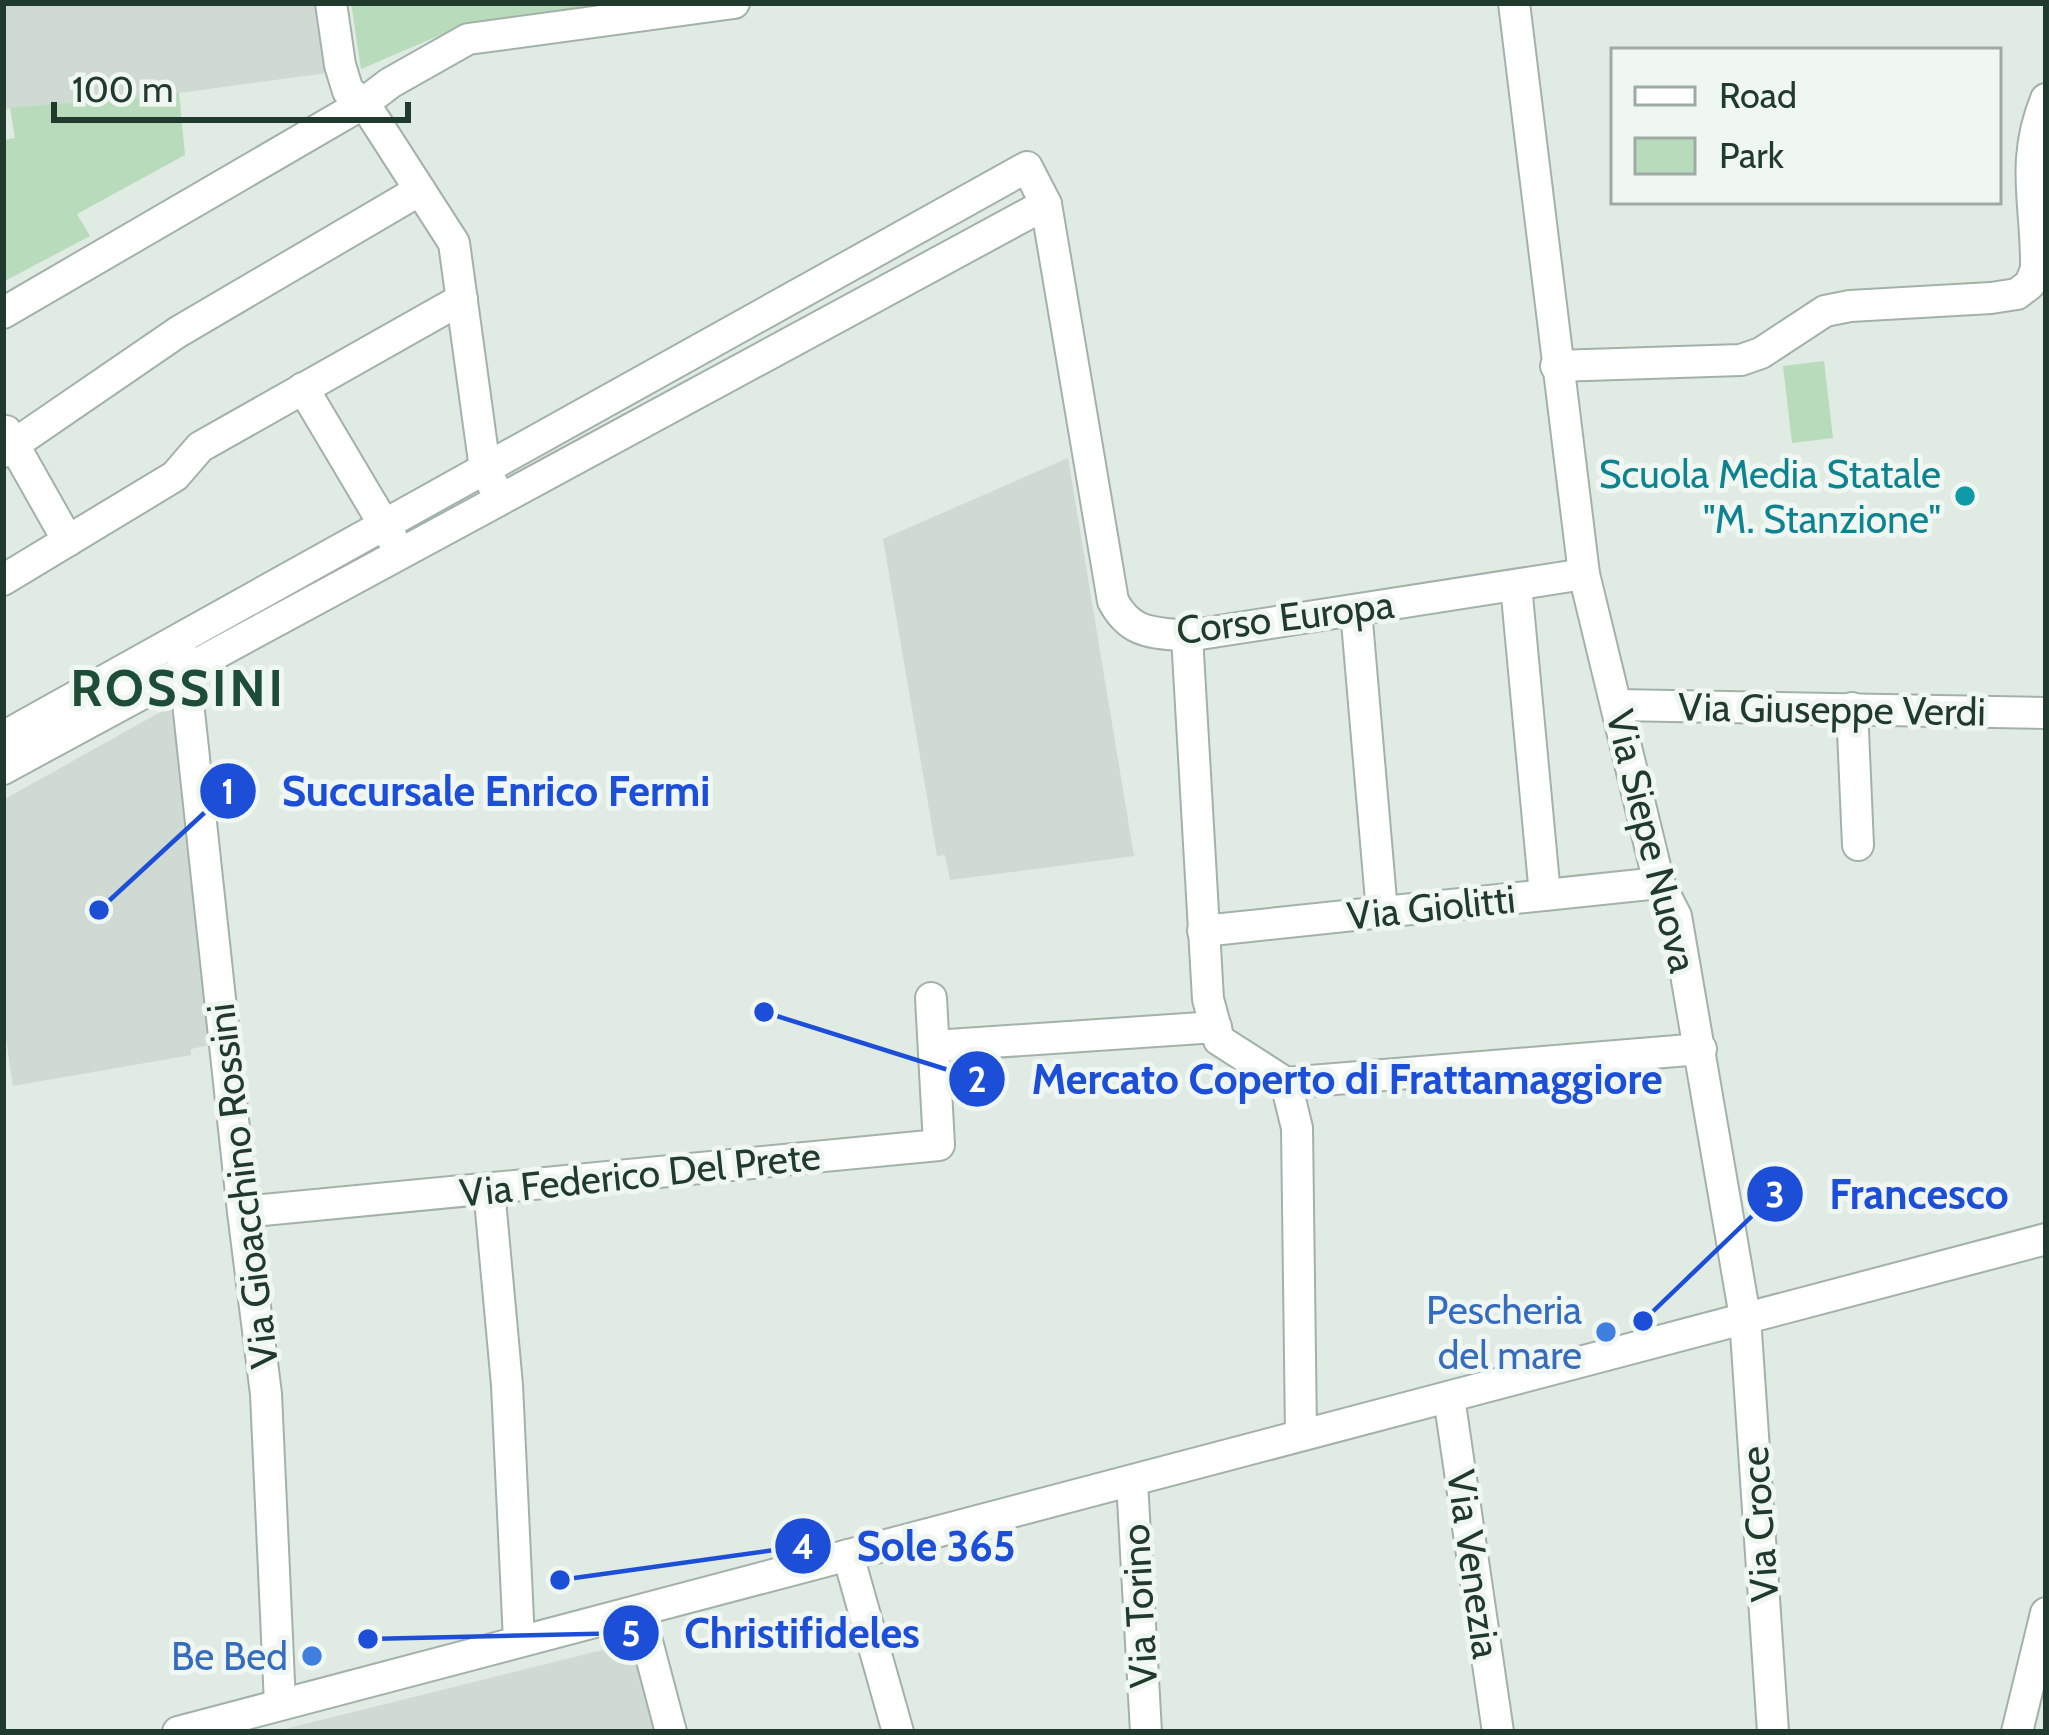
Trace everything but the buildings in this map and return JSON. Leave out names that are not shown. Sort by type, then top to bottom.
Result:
[{"type":"street","points":[[331,3],[348,91],[364,103],[454,243],[485,469],[499,500]]},
{"type":"street","points":[[3,313],[468,39],[734,3]]},
{"type":"street","name":"Via Siepe Nuova","points":[[1514,3],[1584,574],[1659,883],[1676,916],[1745,1317]]},
{"type":"street","points":[[1556,366],[1741,360],[1761,353],[1826,310],[2017,294],[2030,284],[2036,269],[2030,160],[2046,99]]},
{"type":"street","name":"Corso Europa","points":[[485,469],[1027,166],[1046,204],[1113,601],[1122,617],[1139,630],[1187,636],[1584,574]]},
{"type":"street","points":[[68,541],[6,442],[178,332],[420,190]]},
{"type":"street","points":[[3,769],[1046,204]]},
{"type":"street","points":[[3,580],[175,476],[200,447],[461,299]]},
{"type":"street","points":[[303,388],[400,554]]},
{"type":"street","points":[[3,737],[485,469]]},
{"type":"street","points":[[339,550],[355,578]]},
{"type":"street","points":[[1516,584],[1545,895]]},
{"type":"street","points":[[1356,610],[1382,912]]},
{"type":"street","points":[[1187,636],[1208,999],[1219,1040],[1286,1083],[1701,1049]]},
{"type":"street","name":"Via Gioacchino Rossini","points":[[180,638],[266,1394],[268,1716]]},
{"type":"street","name":"Via Giuseppe Verdi","points":[[1618,705],[2046,713]]},
{"type":"street","points":[[1852,708],[1858,845]]},
{"type":"street","name":"Via Giolitti","points":[[1203,931],[1659,883]]},
{"type":"street","points":[[932,998],[934,1046],[1216,1027]]},
{"type":"street","name":"Via Federico Del Prete","points":[[243,1212],[939,1145],[934,1046]]},
{"type":"street","points":[[1286,1083],[1297,1127],[1301,1434]]},
{"type":"street","points":[[489,1189],[508,1402],[519,1641]]},
{"type":"street","points":[[178,1732],[268,1716],[519,1641],[2046,1239]]},
{"type":"street","name":"Via Croce","points":[[1745,1317],[1773,1732]]},
{"type":"street","name":"Via Venezia","points":[[1449,1396],[1498,1732]]},
{"type":"street","name":"Via Torino","points":[[1132,1480],[1146,1732]]},
{"type":"street","points":[[848,1556],[898,1732]]},
{"type":"street","points":[[639,1611],[671,1732]]},
{"type":"street","points":[[2017,1732],[2046,1613]]},
{"type":"shaded area","points":[[3,3],[318,3],[327,73],[3,109]]},
{"type":"shaded area","points":[[1068,458],[1134,856],[950,880],[945,855],[937,856],[883,539]]},
{"type":"shaded area","points":[[173,705],[209,1045],[191,1049],[191,1055],[13,1086],[3,1019],[3,800]]},
{"type":"shaded area","points":[[635,1642],[654,1732],[285,1729]]},
{"type":"green space","points":[[351,3],[620,3],[489,20],[452,30],[361,69]]},
{"type":"green space","points":[[179,93],[185,155],[77,214],[90,236],[3,282],[3,140],[15,138],[10,108]]},
{"type":"green space","points":[[1824,361],[1833,438],[1792,443],[1783,366]]},
{"type":"place","name":"Scuola Media Statale \"M. Stanzione\"","points":[[1965,496]]},
{"type":"place","name":"Succursale Enrico Fermi","points":[[99,910]]},
{"type":"place","name":"Mercato Coperto di Frattamaggiore","points":[[764,1012]]},
{"type":"place","name":"Francesco","points":[[1643,1321]]},
{"type":"place","name":"Pescheria del mare","points":[[1606,1332]]},
{"type":"place","name":"Sole 365","points":[[560,1580]]},
{"type":"place","name":"Christifideles","points":[[368,1639]]},
{"type":"place","name":"Be Bed","points":[[312,1656]]},
{"type":"district","name":"ROSSINI","points":[[178,688]]}]
